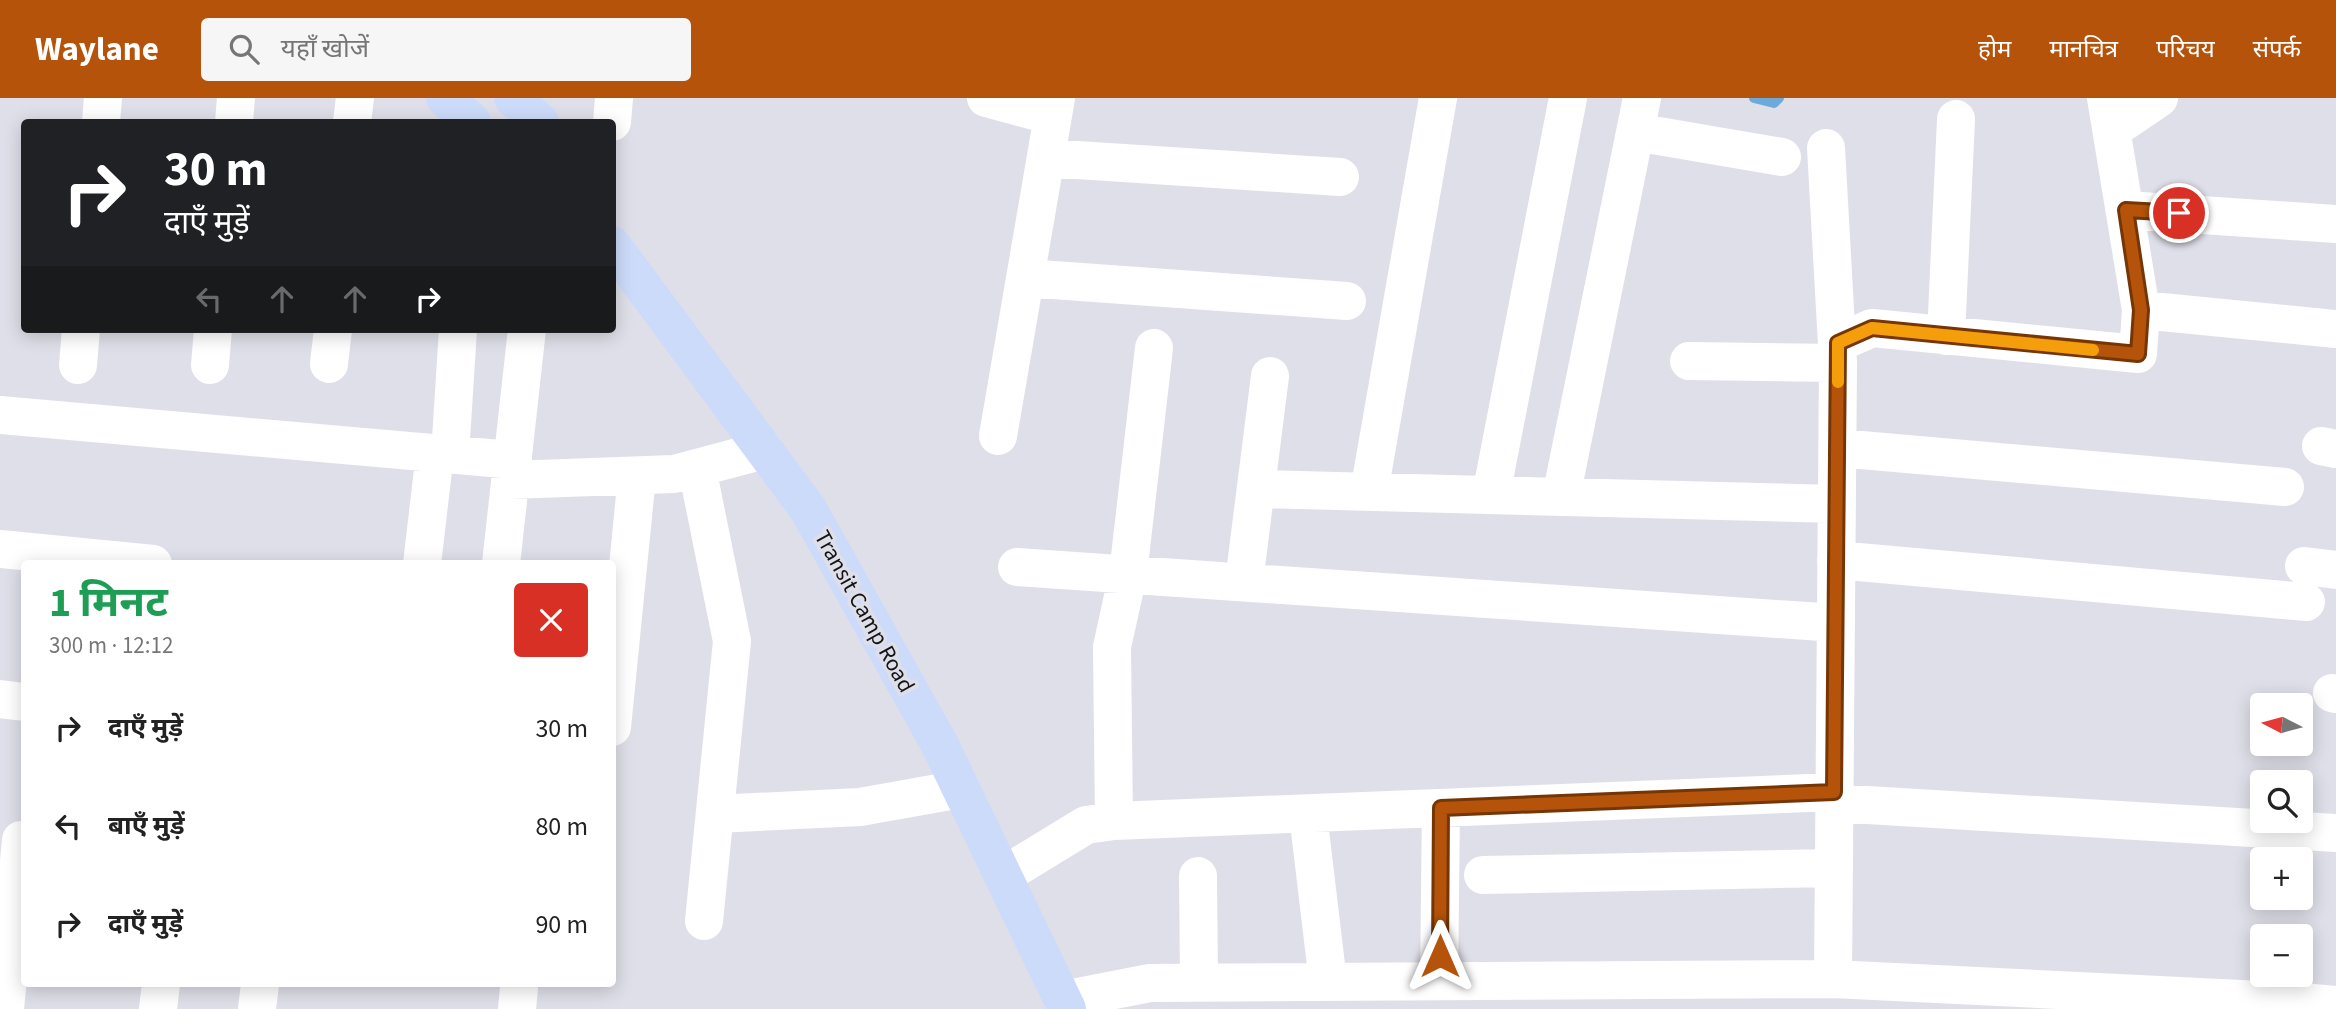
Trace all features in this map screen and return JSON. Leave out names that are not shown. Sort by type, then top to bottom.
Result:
[{"type":"main road","points":[[444,98],[468,119]]},
{"type":"main road","points":[[513,98],[537,119]]},
{"type":"main road","name":"Transit Camp Road","points":[[616,249],[808,509],[940,745],[1065,1004]]},
{"type":"street","points":[[101,119],[103,98]]},
{"type":"street","points":[[234,119],[236,98]]},
{"type":"street","points":[[352,119],[355,98]]},
{"type":"street","points":[[612,119],[614,98]]},
{"type":"street","points":[[986,98],[1054,107],[998,436]]},
{"type":"street","points":[[1368,492],[1438,98]]},
{"type":"street","points":[[1491,495],[1568,98]]},
{"type":"street","points":[[1689,361],[1838,353],[1872,328],[2138,354],[2141,310],[2109,114],[2159,98]]},
{"type":"street","points":[[1562,497],[1638,115],[1782,157]]},
{"type":"street","points":[[1946,336],[1956,119]]},
{"type":"street","points":[[1826,148],[1838,353],[1833,979]]},
{"type":"street","points":[[1046,158],[1340,177]]},
{"type":"street","points":[[2126,210],[2336,224]]},
{"type":"street","points":[[1025,278],[1347,301]]},
{"type":"street","points":[[2141,310],[2336,329]]},
{"type":"street","points":[[423,560],[443,454],[458,333]]},
{"type":"street","points":[[501,560],[527,333]]},
{"type":"street","points":[[1114,821],[1112,647],[1128,574],[1154,348]]},
{"type":"street","points":[[1244,582],[1258,489],[1270,376]]},
{"type":"street","points":[[0,415],[443,454],[512,470],[637,476],[674,474],[764,450]]},
{"type":"street","points":[[1838,448],[2285,487]]},
{"type":"street","points":[[697,468],[732,641],[704,921]]},
{"type":"street","points":[[616,687],[637,476]]},
{"type":"street","points":[[1258,489],[1837,504]]},
{"type":"street","points":[[0,550],[109,560]]},
{"type":"street","points":[[1836,561],[2315,579]]},
{"type":"street","points":[[1017,567],[1836,623]]},
{"type":"street","points":[[0,699],[21,702]]},
{"type":"street","points":[[715,814],[860,807],[961,789]]},
{"type":"street","points":[[1004,875],[1086,825],[1114,821],[1441,808],[1834,797],[2336,832]]},
{"type":"street","points":[[1440,981],[1441,808]]},
{"type":"street","points":[[1308,814],[1328,982]]},
{"type":"street","points":[[5,1009],[15,840]]},
{"type":"street","points":[[1483,875],[1834,868]]},
{"type":"street","points":[[1198,876],[1199,982]]},
{"type":"street","points":[[1065,1004],[1150,983],[1440,981],[1537,995],[1611,995],[1717,994],[1833,979],[2005,998],[2336,1005]]},
{"type":"street","points":[[158,1009],[161,987]]},
{"type":"street","points":[[257,1009],[260,987]]},
{"type":"waterway","points":[[1754,98],[1774,103],[1779,98]]},
{"type":"slow traffic","points":[[1838,382],[1838,343],[1872,328],[2093,350]]},
{"type":"route","points":[[1440,956],[1441,808],[1834,792],[1838,343],[1872,328],[2138,354],[2141,310],[2126,210],[2179,213]]}]
